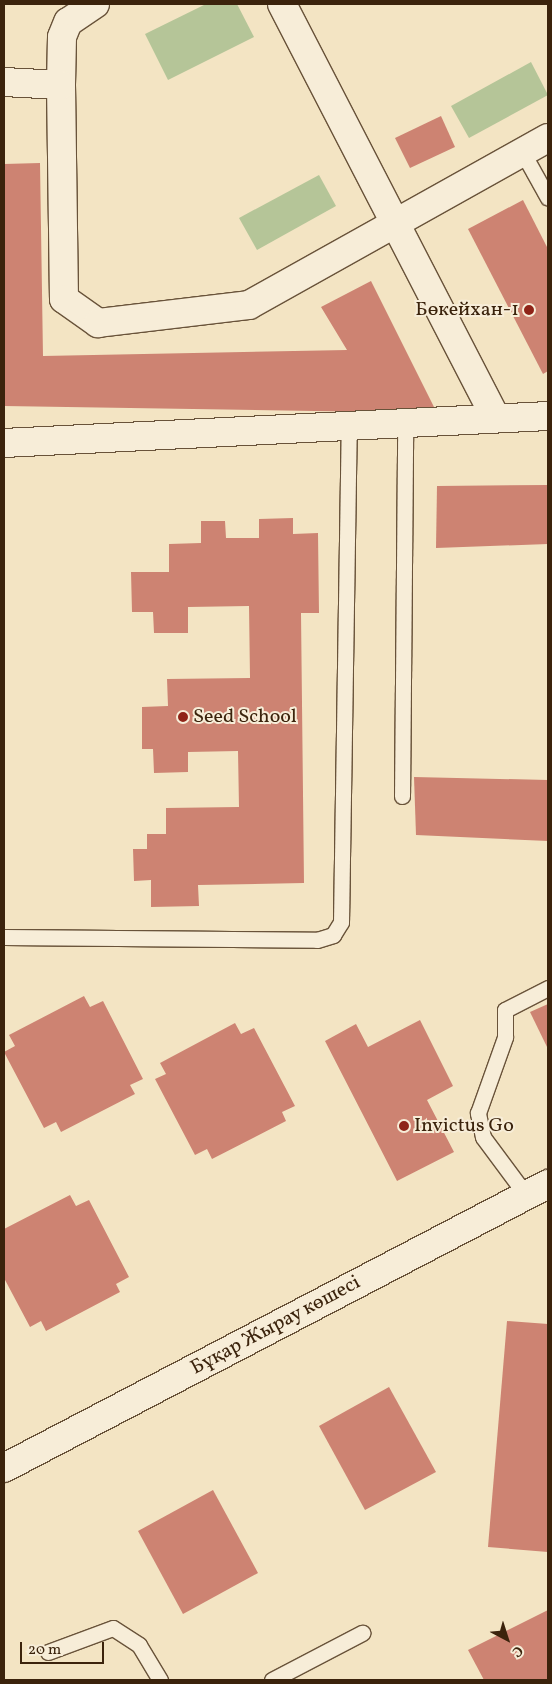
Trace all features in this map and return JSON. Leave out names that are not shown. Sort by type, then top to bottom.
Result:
[{"type":"street","points":[[95,4],[68,22],[65,30],[61,85],[64,299],[98,323],[249,305],[392,222],[548,138]]},
{"type":"street","points":[[282,4],[392,222],[494,416]]},
{"type":"street","points":[[4,82],[61,85]]},
{"type":"street","points":[[4,443],[405,426],[494,416],[548,416]]},
{"type":"street","name":"Бұқар Жырау көшесі","points":[[4,1468],[537,1189]]},
{"type":"lane","points":[[523,153],[548,198]]},
{"type":"lane","points":[[402,796],[405,426]]},
{"type":"lane","points":[[4,937],[317,940],[333,935],[341,922],[349,428]]},
{"type":"lane","points":[[537,1189],[483,1137],[478,1113],[505,1037],[505,1010],[548,988]]},
{"type":"lane","points":[[48,1652],[113,1628],[139,1645],[160,1680]]},
{"type":"lane","points":[[272,1680],[362,1633]]},
{"type":"green space","points":[[206,4],[237,4],[254,37],[168,80],[145,34]]},
{"type":"green space","points":[[531,62],[548,95],[469,138],[451,106]]},
{"type":"green space","points":[[319,175],[336,206],[257,250],[239,218]]},
{"type":"building","points":[[441,116],[455,147],[410,168],[395,138]]},
{"type":"building","points":[[40,163],[43,356],[347,350],[321,307],[371,281],[437,413],[4,406],[4,164]]},
{"type":"building","name":"Бөкейхан-1","points":[[523,200],[548,249],[548,371],[543,374],[468,229]]},
{"type":"building","points":[[548,485],[548,544],[436,548],[437,486]]},
{"type":"building","points":[[293,518],[293,534],[318,533],[319,613],[301,613],[304,883],[198,885],[199,906],[151,907],[151,880],[134,881],[133,849],[147,849],[147,834],[166,834],[166,808],[239,807],[238,751],[188,752],[188,772],[154,773],[153,749],[142,749],[142,707],[168,706],[167,679],[250,678],[249,606],[188,607],[188,633],[154,633],[153,612],[132,612],[131,572],[169,572],[169,544],[201,543],[201,521],[225,521],[226,538],[259,538],[259,519]]},
{"type":"building","points":[[414,777],[548,780],[548,841],[416,835]]},
{"type":"building","points":[[84,996],[90,1007],[103,1001],[143,1079],[130,1085],[135,1094],[61,1132],[56,1122],[44,1128],[4,1052],[15,1046],[9,1035]]},
{"type":"building","points":[[548,1004],[548,1049],[530,1012]]},
{"type":"building","name":"Invictus Go","points":[[420,1020],[453,1086],[427,1100],[454,1152],[397,1181],[325,1041],[356,1024],[368,1047]]},
{"type":"building","points":[[235,1023],[241,1034],[254,1028],[295,1106],[282,1112],[286,1121],[212,1159],[207,1149],[195,1155],[155,1079],[166,1074],[160,1063]]},
{"type":"building","points":[[70,1195],[76,1206],[89,1200],[129,1277],[116,1284],[120,1292],[46,1331],[41,1321],[30,1327],[4,1278],[4,1229]]},
{"type":"building","points":[[507,1321],[548,1324],[548,1552],[488,1547]]},
{"type":"building","points":[[389,1387],[436,1472],[365,1510],[319,1426]]},
{"type":"building","points":[[213,1490],[258,1573],[183,1614],[138,1531]]},
{"type":"building","points":[[548,1610],[548,1680],[484,1680],[468,1650]]},
{"type":"place","name":"Бөкейхан-1","points":[[529,310]]},
{"type":"place","name":"Seed School","points":[[183,717]]},
{"type":"place","name":"Invictus Go","points":[[404,1126]]}]
